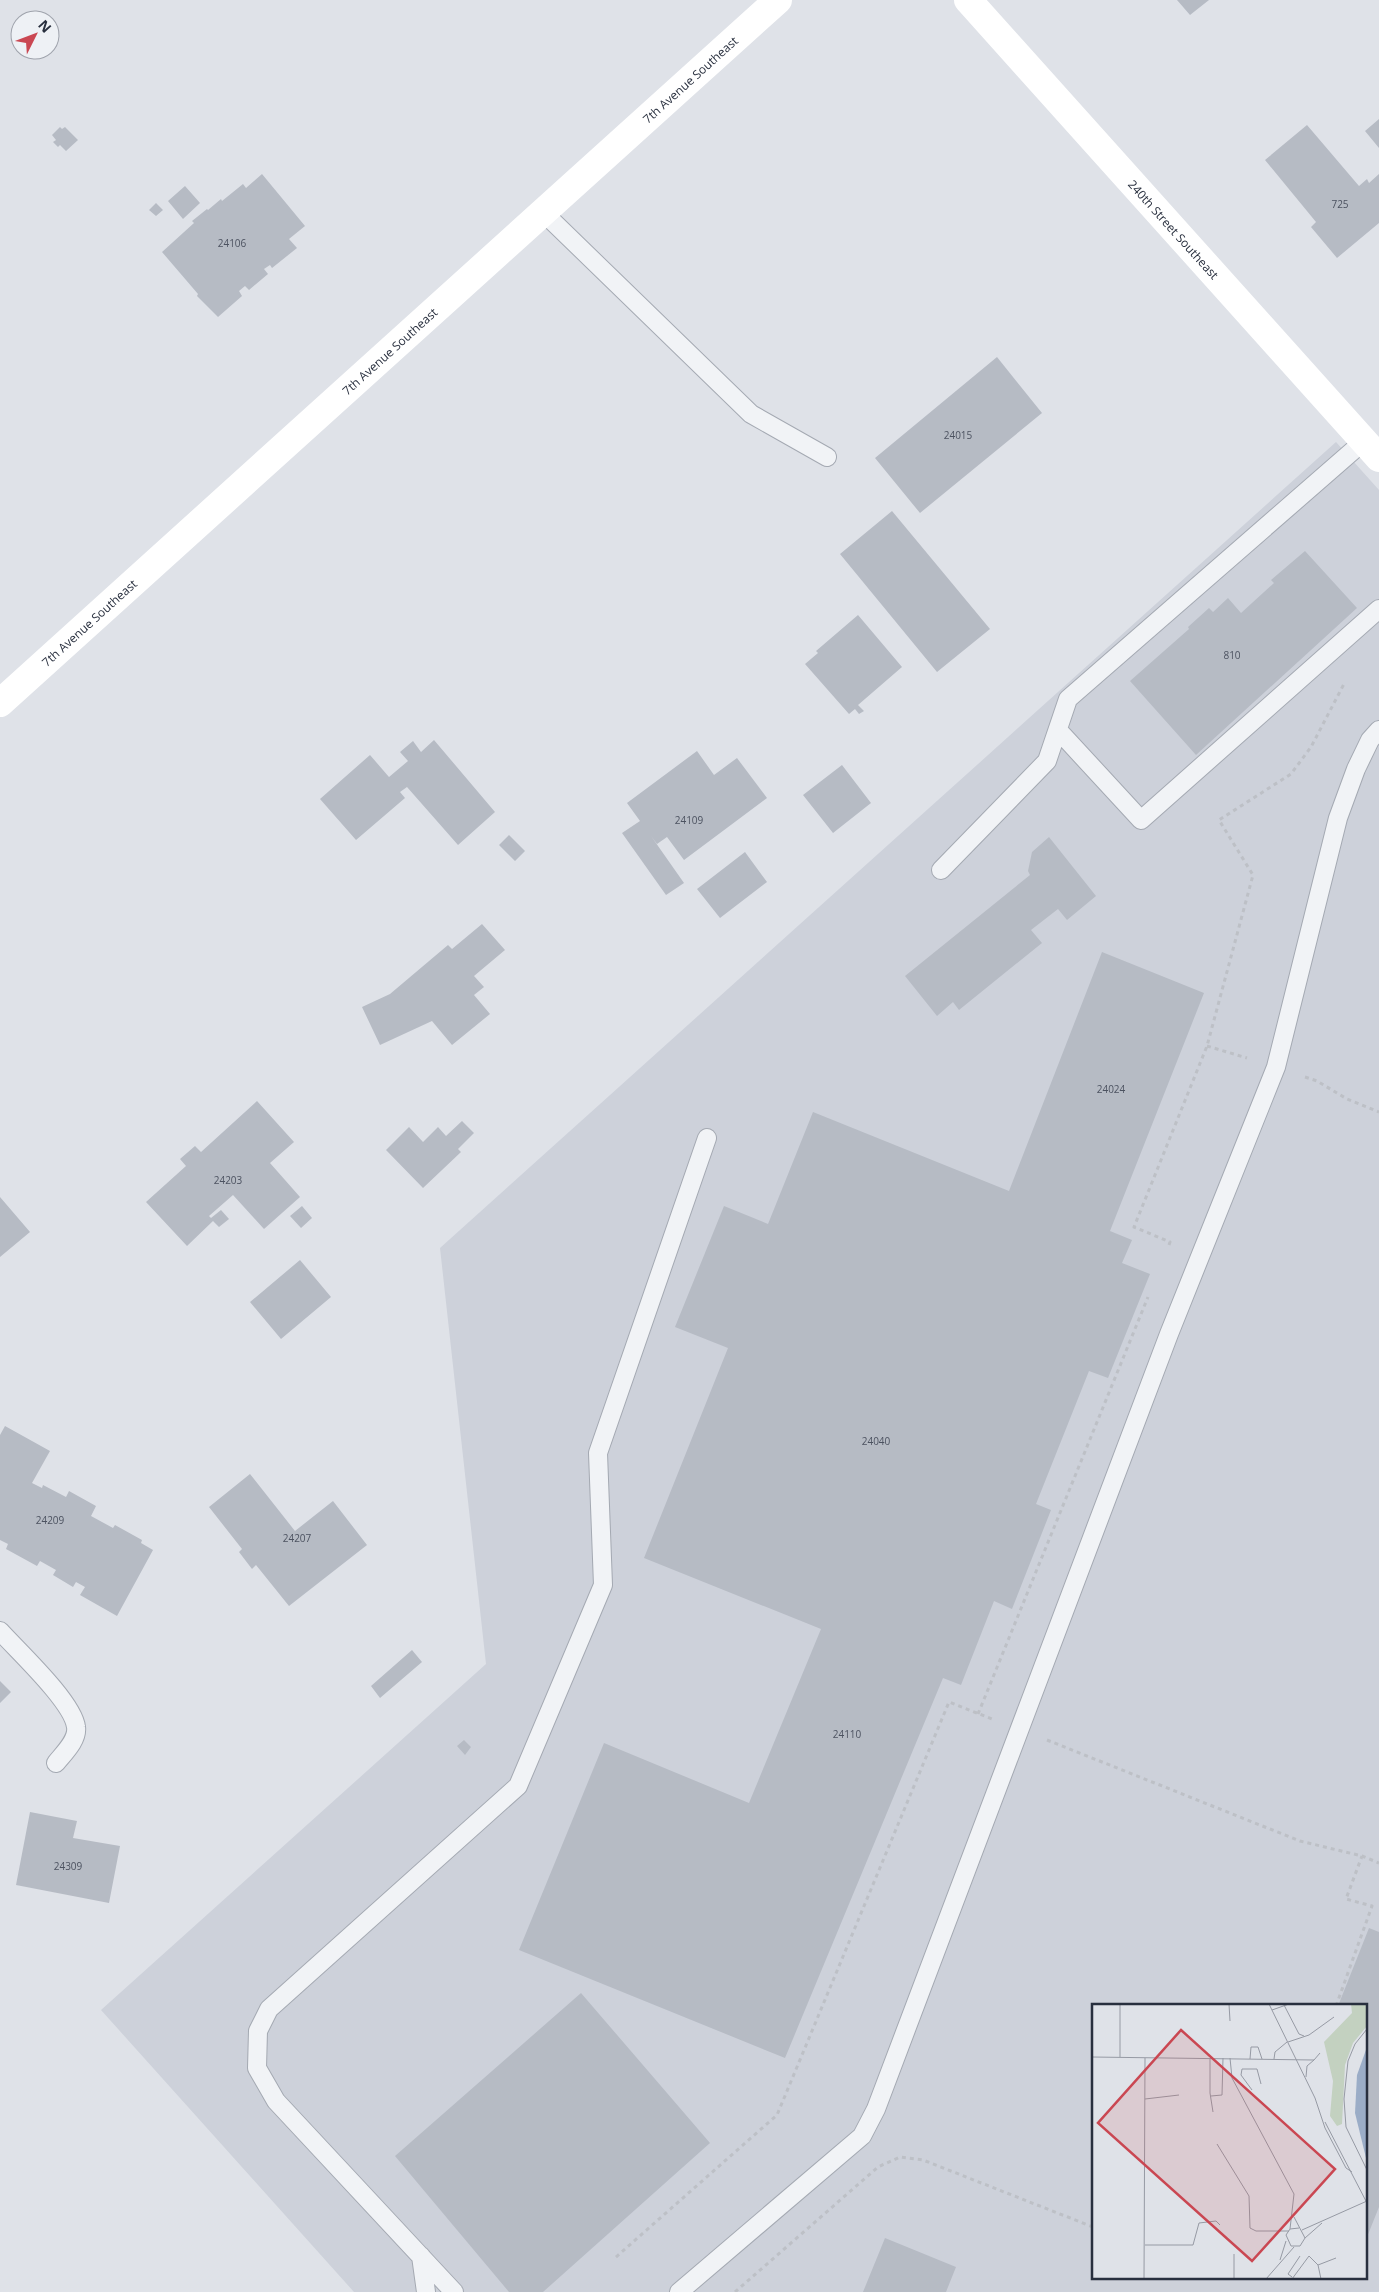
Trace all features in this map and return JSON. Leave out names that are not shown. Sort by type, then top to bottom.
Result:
[{"type":"street","name":"7th Avenue Southeast","points":[[0,703],[778,0]]},
{"type":"street","name":"240th Street Southeast","points":[[968,0],[1372,450]]},
{"type":"lane","points":[[543,212],[751,414],[827,457]]},
{"type":"lane","points":[[941,870],[1047,761],[1068,700],[1372,450]]},
{"type":"lane","points":[[1058,730],[1142,820],[1379,609]]},
{"type":"lane","points":[[679,2292],[862,2136],[876,2109],[1166,1343],[1276,1067],[1338,818],[1356,768],[1370,740],[1379,730]]},
{"type":"lane","points":[[454,2292],[276,2101],[257,2068],[258,2032],[269,2008],[518,1786],[603,1586],[598,1453],[707,1138]]},
{"type":"lane","points":[[0,1631],[62,1699],[72,1714],[76,1727],[74,1739],[56,1762]]},
{"type":"lane","points":[[420,2256],[426,2292]]},
{"type":"path","points":[[1167,1252],[1170,1242],[1134,1227],[1207,1046],[1253,875],[1220,820],[1291,774],[1311,747],[1344,684],[1350,678]]},
{"type":"path","points":[[978,1714],[1152,1289]]},
{"type":"path","points":[[616,2257],[777,2115],[949,1702],[1300,1841],[1362,1856],[1379,1863]]},
{"type":"path","points":[[1337,2004],[1372,1906],[1346,1899],[1362,1856]]},
{"type":"path","points":[[735,2292],[878,2167],[900,2158],[923,2160],[1092,2227]]},
{"type":"shaded area","points":[[1336,442],[1379,490],[1379,2292],[354,2292],[101,2010],[486,1664],[440,1248]]},
{"type":"building","points":[[1177,0],[1209,0],[1190,15]]},
{"type":"building","points":[[1379,119],[1379,148],[1365,131]]},
{"type":"building","points":[[1307,125],[1359,186],[1367,179],[1369,183],[1379,174],[1379,223],[1337,258],[1311,227],[1316,222],[1265,160]]},
{"type":"building","points":[[60,127],[62,129],[65,127],[78,140],[66,151],[60,145],[58,147],[53,142],[56,140],[52,135]]},
{"type":"building","points":[[262,174],[305,226],[289,239],[297,248],[272,268],[270,265],[264,269],[268,274],[249,290],[245,286],[239,291],[242,296],[218,317],[197,296],[198,294],[162,252],[194,223],[192,221],[207,209],[221,199],[222,201],[243,184],[246,188]]},
{"type":"building","points":[[185,186],[200,203],[183,219],[168,201]]},
{"type":"building","points":[[156,203],[163,210],[156,216],[149,210]]},
{"type":"building","points":[[997,357],[1042,413],[920,513],[875,458]]},
{"type":"building","points":[[892,511],[990,629],[937,672],[840,554]]},
{"type":"building","points":[[1305,551],[1357,608],[1196,755],[1130,681],[1189,629],[1188,627],[1209,608],[1213,612],[1228,598],[1241,613],[1274,583],[1271,580]]},
{"type":"building","points":[[858,615],[902,667],[858,705],[864,711],[859,714],[855,709],[849,714],[805,664],[818,653],[816,651]]},
{"type":"building","points":[[434,740],[495,812],[458,845],[407,787],[400,792],[405,798],[356,840],[320,799],[370,755],[389,777],[408,761],[400,752],[413,741],[421,752]]},
{"type":"building","points":[[697,751],[714,775],[737,758],[767,798],[684,860],[667,837],[657,844],[651,836],[684,883],[666,895],[622,833],[640,821],[627,803]]},
{"type":"building","points":[[842,765],[871,803],[833,833],[803,795]]},
{"type":"building","points":[[509,835],[525,851],[515,861],[499,845]]},
{"type":"building","points":[[1049,837],[1096,896],[1067,920],[1058,909],[1031,930],[1042,943],[959,1010],[953,1002],[937,1016],[905,976],[1030,875],[1028,871],[1032,852]]},
{"type":"building","points":[[745,852],[767,882],[720,918],[697,889]]},
{"type":"building","points":[[482,924],[505,950],[474,976],[484,987],[474,995],[490,1014],[452,1045],[432,1021],[380,1045],[362,1007],[390,994],[448,945],[452,949]]},
{"type":"building","points":[[1102,952],[1204,993],[1110,1231],[1132,1240],[1122,1263],[1150,1274],[1108,1378],[1089,1371],[1036,1504],[1051,1510],[1012,1609],[994,1601],[961,1685],[943,1678],[785,2058],[519,1950],[604,1743],[749,1803],[821,1629],[644,1558],[728,1348],[675,1327],[724,1206],[768,1224],[813,1112],[1009,1191]]},
{"type":"building","points":[[257,1101],[294,1142],[270,1163],[300,1197],[264,1229],[233,1195],[209,1216],[211,1218],[221,1210],[229,1219],[219,1227],[213,1221],[187,1246],[146,1202],[186,1166],[180,1159],[195,1146],[201,1152]]},
{"type":"building","points":[[462,1121],[474,1133],[458,1149],[461,1152],[423,1188],[386,1150],[409,1127],[423,1142],[438,1127],[446,1136]]},
{"type":"building","points":[[0,1197],[30,1232],[0,1257]]},
{"type":"building","points":[[302,1206],[312,1218],[301,1228],[290,1216]]},
{"type":"building","points":[[300,1260],[331,1297],[281,1339],[250,1302]]},
{"type":"building","points":[[5,1426],[50,1451],[32,1483],[42,1488],[43,1485],[66,1497],[69,1491],[96,1506],[91,1516],[113,1528],[115,1525],[142,1540],[141,1543],[153,1550],[117,1616],[80,1595],[85,1587],[76,1582],[73,1587],[53,1575],[56,1570],[40,1561],[37,1566],[6,1549],[8,1544],[0,1540],[0,1435]]},
{"type":"building","points":[[250,1474],[295,1531],[333,1501],[367,1545],[289,1606],[256,1565],[252,1569],[239,1552],[242,1549],[209,1507]]},
{"type":"building","points":[[412,1650],[422,1662],[380,1698],[371,1686]]},
{"type":"building","points":[[0,1681],[11,1692],[0,1703]]},
{"type":"building","points":[[464,1740],[471,1747],[465,1755],[457,1746]]},
{"type":"building","points":[[30,1812],[77,1821],[73,1838],[120,1846],[109,1903],[16,1885]]},
{"type":"building","points":[[1369,1928],[1379,1932],[1379,2207],[1366,2240],[1366,2004],[1339,2004]]},
{"type":"building","points":[[581,1993],[710,2143],[543,2292],[509,2292],[395,2156]]},
{"type":"building","points":[[885,2238],[956,2267],[946,2292],[863,2292]]}]
